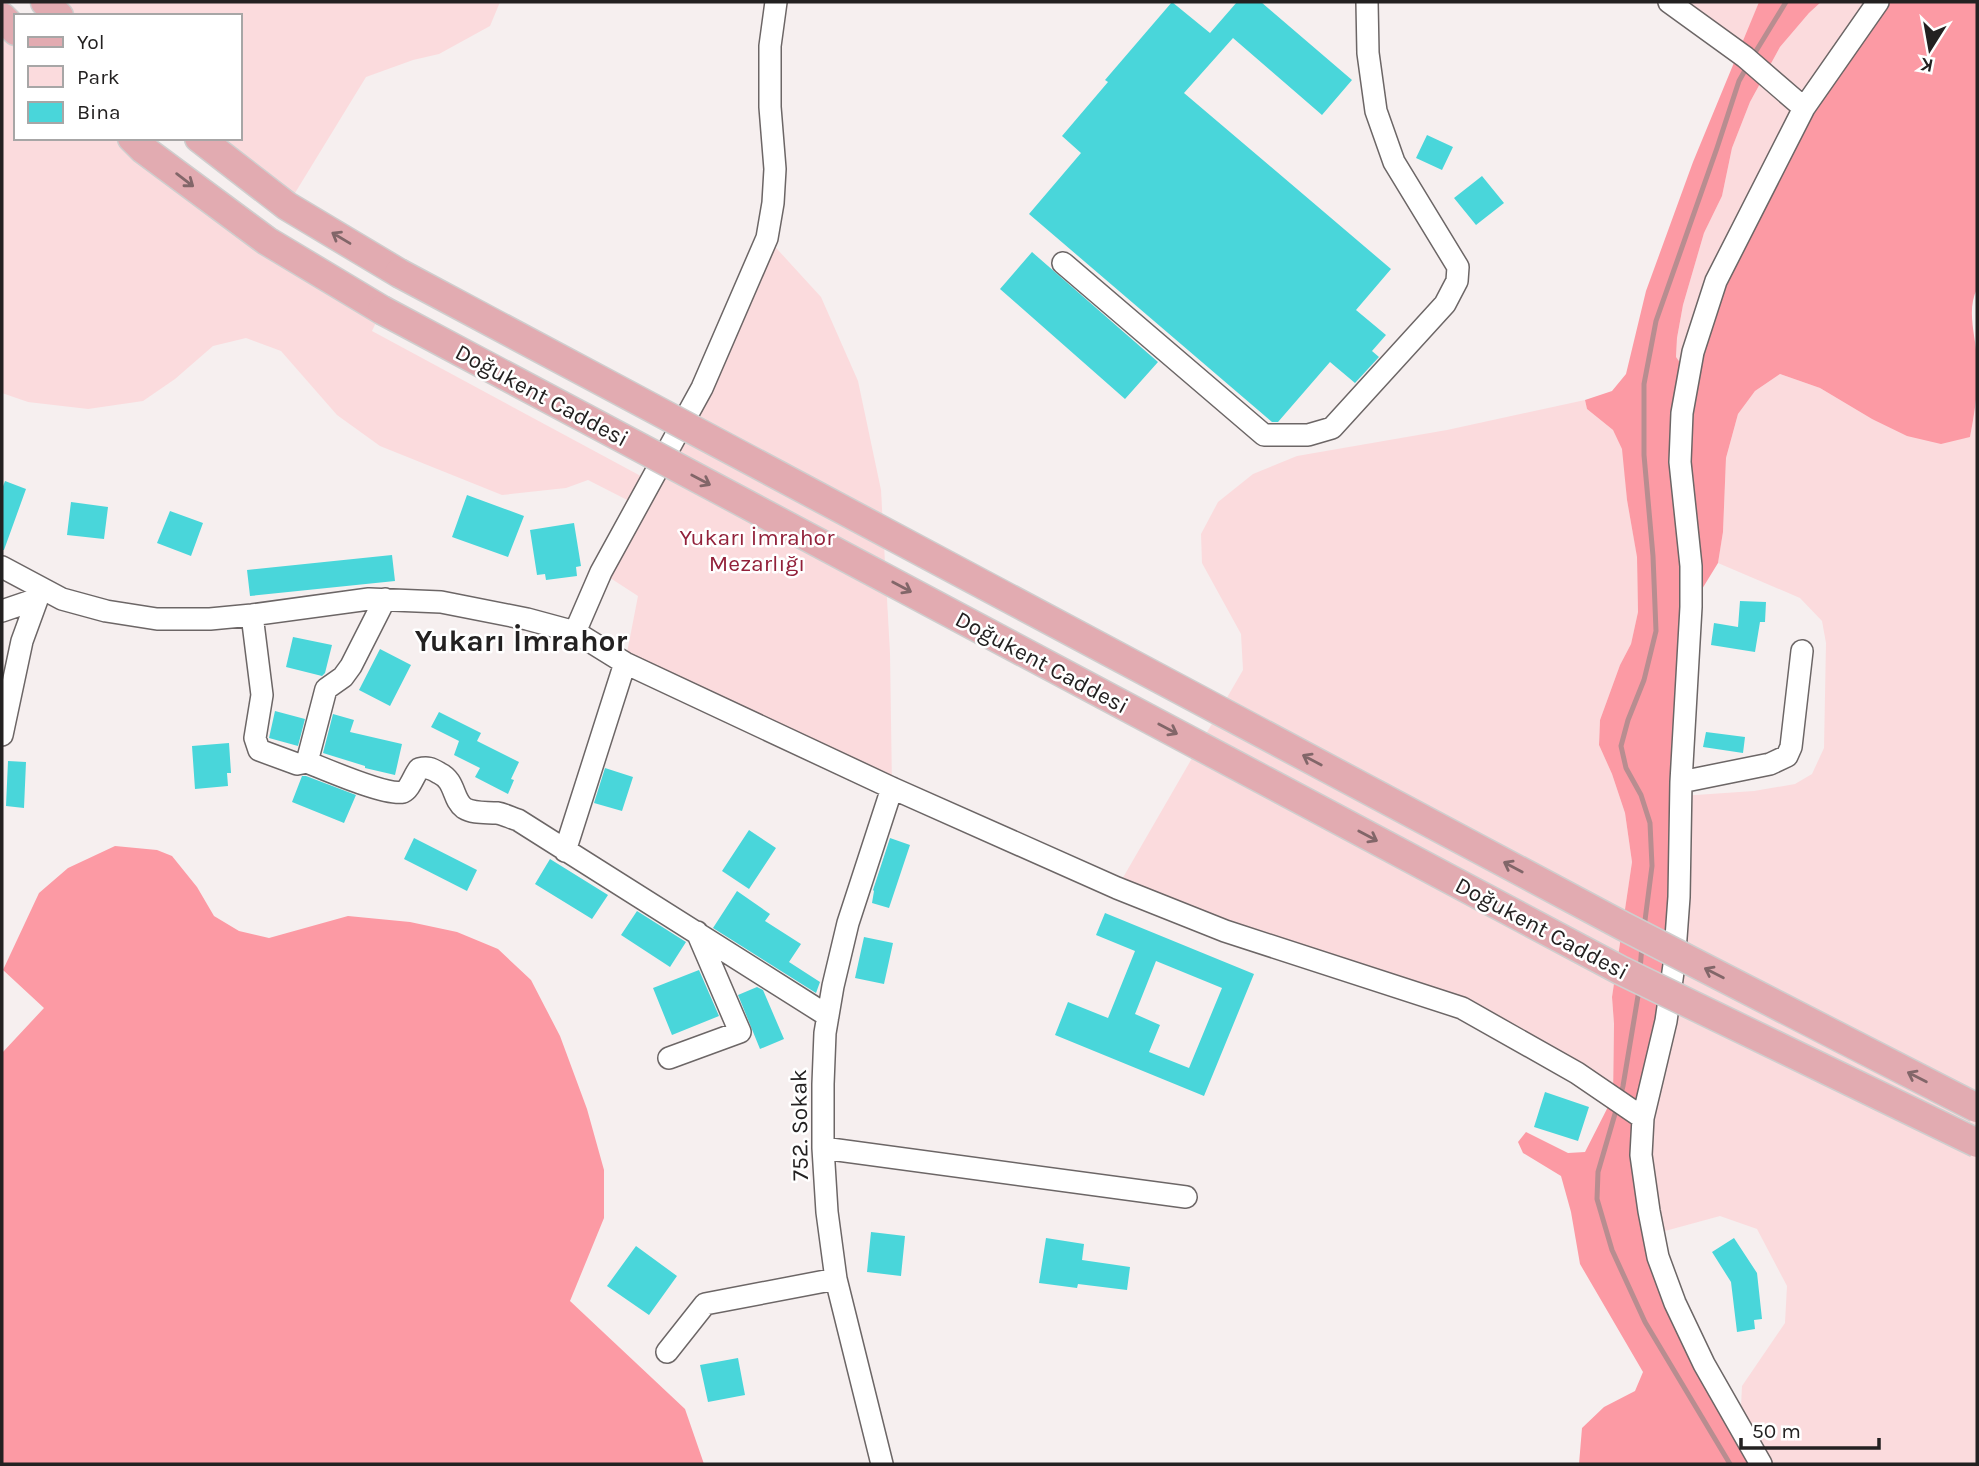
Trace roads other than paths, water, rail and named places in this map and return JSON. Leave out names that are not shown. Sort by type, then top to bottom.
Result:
[{"type":"main road","name":"Doğukent Caddesi","points":[[134,140],[267,241],[382,310],[1620,970],[1977,1143]]},
{"type":"main road","name":"Doğukent Caddesi","points":[[202,140],[287,206],[400,273],[1623,926],[1977,1108]]},
{"type":"street","points":[[575,632],[601,572],[702,387],[767,237],[775,169],[770,107],[770,46],[776,2]]},
{"type":"street","points":[[1063,263],[1264,435],[1308,435],[1332,428],[1445,304],[1457,281],[1458,267],[1394,162],[1376,111],[1368,53],[1367,2]]},
{"type":"street","points":[[1668,2],[1745,57],[1804,108]]},
{"type":"street","points":[[1761,1464],[1704,1364],[1675,1303],[1658,1257],[1641,1155],[1643,1118],[1666,1021],[1674,965],[1679,897],[1681,782],[1691,607],[1691,566],[1680,462],[1682,413],[1693,352],[1716,281],[1804,108],[1878,2]]},
{"type":"street","points":[[2,568],[39,594],[106,611],[158,619],[210,619],[385,599],[441,602],[527,619],[575,632],[625,663],[892,788],[1117,888],[1225,931],[1462,1008],[1577,1073],[1643,1118]]},
{"type":"street","points":[[2,611],[39,594]]},
{"type":"street","points":[[2,735],[22,641],[39,594]]},
{"type":"street","points":[[307,762],[326,689],[343,677],[351,666],[385,599]]},
{"type":"street","points":[[252,615],[262,695],[255,738],[259,750],[297,764],[307,762],[392,792],[404,792],[418,769],[428,767],[450,781],[461,805],[466,809],[500,813],[518,820],[828,1016]]},
{"type":"street","points":[[1681,782],[1770,764],[1787,756],[1791,747],[1802,651]]},
{"type":"street","points":[[565,851],[625,663]]},
{"type":"street","name":"752. Sokak","points":[[883,1464],[836,1279],[827,1212],[823,1084],[825,1033],[833,986],[848,923],[892,788]]},
{"type":"street","points":[[669,1058],[740,1032],[697,932]]},
{"type":"street","points":[[823,1148],[1186,1197]]},
{"type":"street","points":[[667,1352],[705,1304],[836,1279]]},
{"type":"waterway","points":[[1753,56],[1786,2]]},
{"type":"waterway","points":[[1644,928],[1652,866],[1650,823],[1641,795],[1626,768],[1621,746],[1644,680],[1656,631],[1653,556],[1644,455],[1644,384],[1656,321],[1739,81],[1748,65]]},
{"type":"waterway","points":[[1640,970],[1642,945]]},
{"type":"waterway","points":[[1620,1098],[1639,990]]},
{"type":"waterway","points":[[1617,1107],[1598,1172],[1597,1199],[1612,1250],[1645,1322],[1730,1464]]},
{"type":"district","name":"Yukarı İmrahor","points":[[521,641]]},
{"type":"park label","name":"Yukarı İmrahor Mezarlığı","points":[[757,550]]}]
